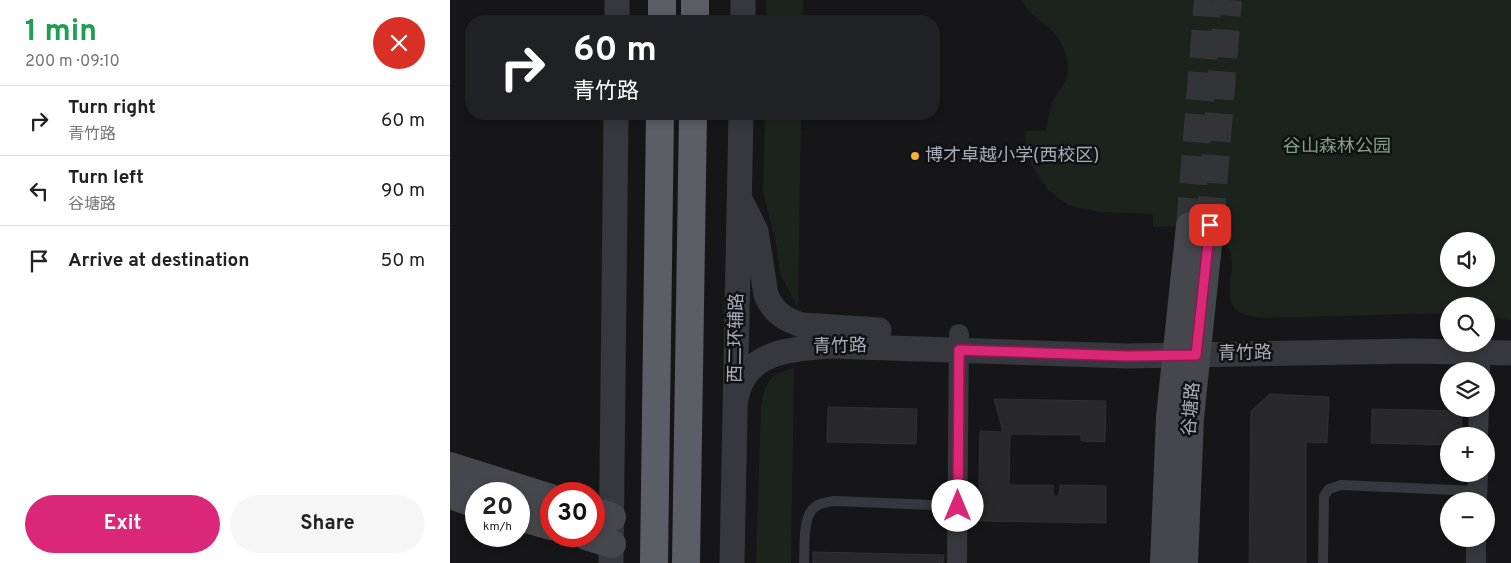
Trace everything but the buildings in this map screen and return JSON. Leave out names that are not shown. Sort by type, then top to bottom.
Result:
[{"type":"highway","points":[[662,0],[662,15]]},
{"type":"highway","points":[[695,0],[695,15]]},
{"type":"highway","points":[[654,563],[660,120]]},
{"type":"highway","points":[[686,563],[693,120]]},
{"type":"main road","name":"谷塘路","points":[[1164,563],[1170,417],[1187,347],[1200,225]]},
{"type":"main road","name":"谷塘路","points":[[1184,563],[1190,418],[1187,347]]},
{"type":"main road","points":[[450,466],[540,495]]},
{"type":"main road","points":[[450,495],[465,500]]},
{"type":"street","points":[[617,0],[617,15]]},
{"type":"street","points":[[743,0],[743,15]]},
{"type":"street","points":[[604,482],[616,120]]},
{"type":"street","name":"西二环辅路","points":[[732,563],[741,120]]},
{"type":"street","name":"青竹路","points":[[740,199],[756,231],[766,295],[770,304],[790,322],[802,325],[959,342]]},
{"type":"street","name":"青竹路","points":[[1187,347],[1440,336]]},
{"type":"street","name":"青竹路","points":[[735,402],[740,384],[748,372],[768,357],[792,349],[830,346],[1128,340],[1187,347],[1440,351]]},
{"type":"street","points":[[957,563],[959,342]]},
{"type":"street","name":"青竹路","points":[[1495,348],[1511,345]]},
{"type":"street","name":"青竹路","points":[[1495,352],[1511,353]]},
{"type":"street","points":[[605,524],[611,553]]},
{"type":"street","points":[[1476,547],[1476,563]]},
{"type":"lane","points":[[1323,563],[1324,496],[1329,489],[1342,485],[1477,489]]},
{"type":"lane","points":[[804,563],[806,524],[809,513],[814,507],[822,503],[834,501],[958,506]]},
{"type":"green space","points":[[766,0],[803,0],[803,15],[766,15]]},
{"type":"green space","name":"谷山森林公园","points":[[1022,0],[1511,0],[1511,320],[1495,318],[1495,297],[1440,297],[1440,313],[1264,318],[1247,315],[1236,310],[1230,299],[1231,256],[1218,233],[1210,225],[1153,227],[1153,214],[1099,212],[1068,205],[1049,191],[1041,180],[1032,165],[1026,147],[1025,131],[1046,131],[1052,104],[1068,72],[1067,60],[1058,37],[1032,14]]},
{"type":"green space","points":[[765,120],[801,120],[798,307],[780,274],[776,242],[763,192]]},
{"type":"green space","points":[[794,368],[791,563],[756,563],[761,406],[767,384],[770,380],[779,373]]},
{"type":"tunnel","points":[[1190,226],[1208,0]]},
{"type":"tunnel","points":[[1210,225],[1228,0]]},
{"type":"place","name":"博才卓越小学(西校区)","points":[[915,156]]},
{"type":"route","points":[[958,506],[959,350],[1127,356],[1196,355],[1210,225]]}]
